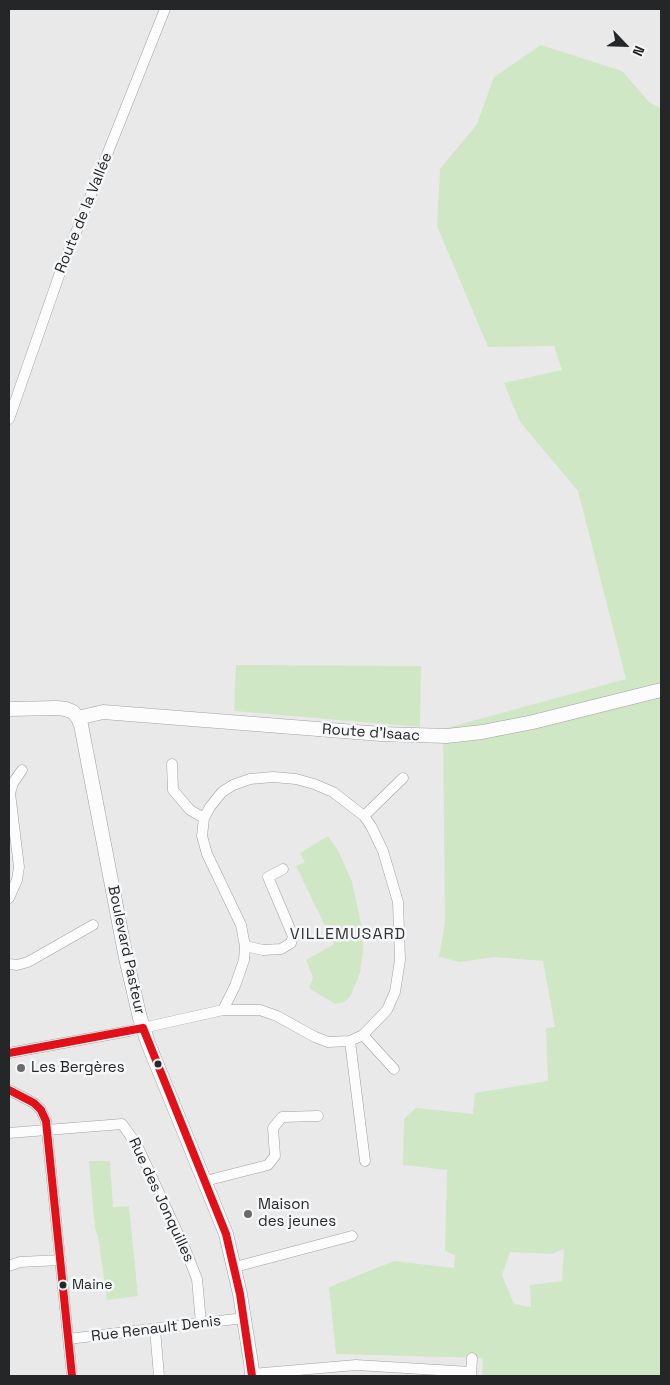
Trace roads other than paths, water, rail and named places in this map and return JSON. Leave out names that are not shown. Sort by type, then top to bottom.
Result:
[{"type":"street","name":"Route de la Vallée","points":[[9,419],[61,270],[165,9]]},
{"type":"street","name":"Route d'Isaac","points":[[78,718],[103,712],[381,734],[447,736],[490,731],[533,722],[661,690]]},
{"type":"street","points":[[9,709],[57,708],[73,712],[78,718]]},
{"type":"street","name":"Boulevard Pasteur","points":[[78,718],[81,725],[126,958],[143,1028],[226,1234],[235,1267],[252,1375]]},
{"type":"street","points":[[172,764],[173,790],[190,810],[204,818]]},
{"type":"street","points":[[9,898],[17,880],[19,867],[10,793],[13,783],[22,770]]},
{"type":"street","points":[[9,1053],[143,1028],[224,1010],[260,1010],[277,1016],[328,1042],[350,1041],[363,1035],[387,1010],[395,992],[400,960],[398,902],[383,851],[364,816],[346,801],[326,789],[296,779],[273,777],[250,779],[233,785],[222,792],[204,818],[202,836],[207,854],[241,925],[245,946],[244,960],[224,1010]]},
{"type":"street","points":[[364,816],[403,778]]},
{"type":"street","points":[[245,946],[264,950],[281,949],[291,943],[293,936],[268,877],[283,869]]},
{"type":"street","points":[[9,964],[17,965],[28,962],[93,925]]},
{"type":"street","points":[[363,1035],[394,1069]]},
{"type":"street","points":[[350,1041],[365,1161]]},
{"type":"street","points":[[9,1090],[34,1103],[41,1110],[48,1129],[72,1376]]},
{"type":"street","points":[[205,1181],[268,1165],[275,1156],[273,1128],[282,1117],[318,1116]]},
{"type":"street","name":"Rue des Jonquilles","points":[[9,1133],[122,1124],[137,1145],[186,1251],[197,1279],[201,1323]]},
{"type":"street","points":[[235,1267],[352,1236]]},
{"type":"street","points":[[9,1266],[20,1262],[60,1260]]},
{"type":"street","name":"Rue Renault Denis","points":[[68,1339],[244,1318]]},
{"type":"street","points":[[155,1329],[159,1376]]},
{"type":"street","points":[[252,1375],[356,1365],[471,1374],[472,1358]]},
{"type":"place","name":"Les Bergères","points":[[21,1068]]},
{"type":"place","name":"Maison des jeunes","points":[[248,1214]]},
{"type":"place","name":"Maine","points":[[63,1285]]},
{"type":"district","name":"VILLEMUSARD","points":[[348,935]]}]
